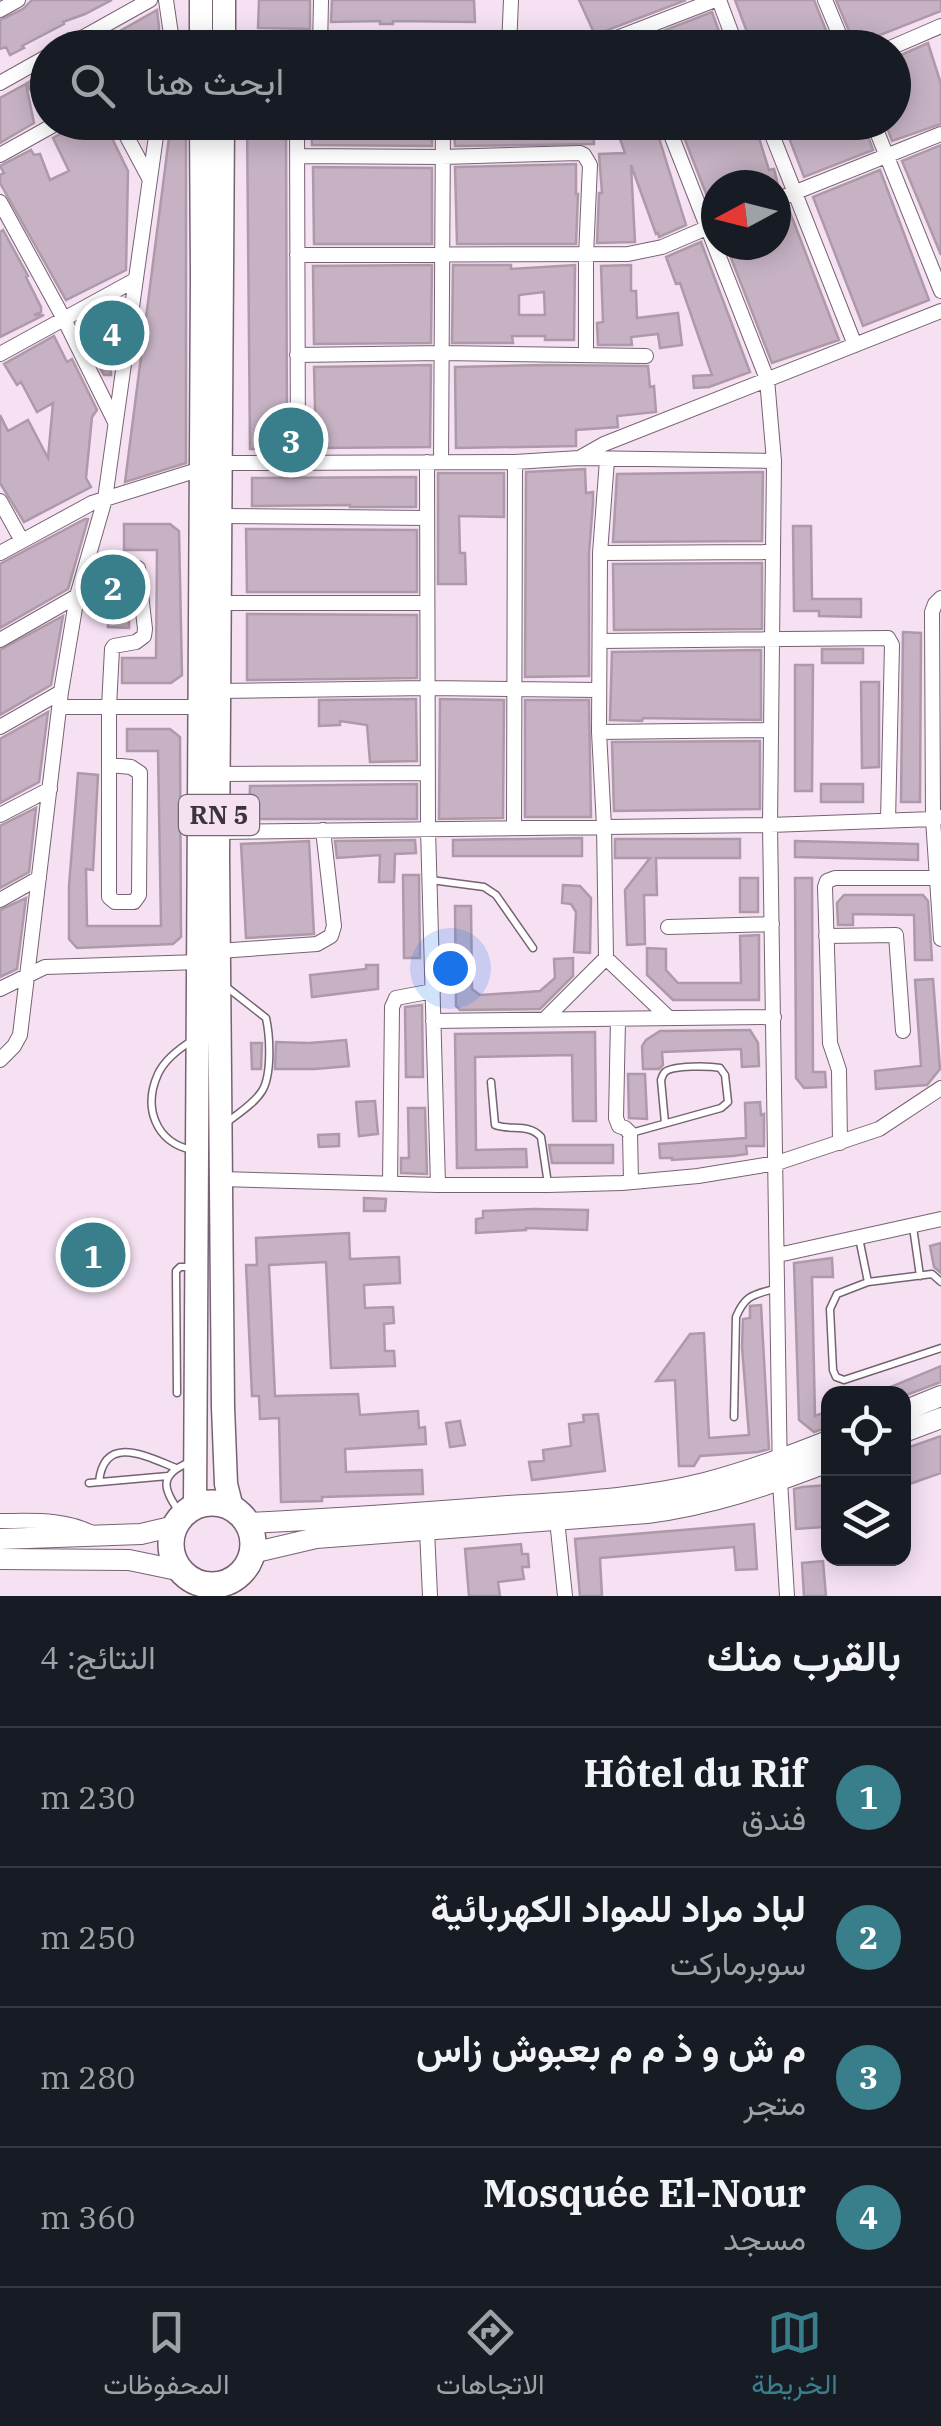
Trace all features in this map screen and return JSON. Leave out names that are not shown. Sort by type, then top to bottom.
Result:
[{"type":"highway","points":[[207,1503],[220,1503],[240,1515],[253,1542],[252,1552],[234,1586],[226,1582],[190,1582],[172,1550],[172,1538],[184,1516],[207,1503]]},
{"type":"main road","points":[[201,30],[202,0]]},
{"type":"main road","points":[[224,0],[224,30]]},
{"type":"main road","name":"RN 5","points":[[184,1516],[197,1266],[198,1037],[209,956],[219,774],[221,516],[211,466],[202,140]]},
{"type":"main road","name":"RN 5","points":[[222,140],[200,707],[209,956],[219,982],[226,1484],[240,1515]]},
{"type":"street","points":[[0,10],[18,0]]},
{"type":"street","points":[[96,30],[150,0]]},
{"type":"street","points":[[166,0],[171,30]]},
{"type":"street","points":[[320,0],[320,30]]},
{"type":"street","points":[[510,30],[511,0]]},
{"type":"street","points":[[655,30],[717,0],[730,30]]},
{"type":"street","points":[[825,0],[837,30]]},
{"type":"street","points":[[911,39],[941,26]]},
{"type":"street","points":[[0,82],[30,66]]},
{"type":"street","points":[[791,193],[941,134]]},
{"type":"street","points":[[0,154],[30,138]]},
{"type":"street","points":[[130,140],[150,178]]},
{"type":"street","points":[[0,1060],[20,1035],[61,699],[77,596],[104,499],[155,140]]},
{"type":"street","points":[[297,140],[298,463]]},
{"type":"street","points":[[438,1185],[426,602],[427,518],[442,354],[442,140]]},
{"type":"street","points":[[674,140],[701,203]]},
{"type":"street","points":[[774,140],[856,344]]},
{"type":"street","points":[[880,140],[941,291]]},
{"type":"street","points":[[297,156],[584,155],[590,165],[586,356]]},
{"type":"street","points":[[0,202],[115,423]]},
{"type":"street","points":[[297,255],[586,256],[650,251],[701,230]]},
{"type":"street","points":[[723,260],[767,379],[774,461],[770,825],[780,1470],[787,1596]]},
{"type":"street","points":[[0,354],[135,280]]},
{"type":"street","points":[[579,458],[604,444],[941,311]]},
{"type":"street","points":[[298,355],[646,356]]},
{"type":"street","points":[[0,553],[92,503],[211,466],[579,458],[774,461]]},
{"type":"street","points":[[544,1020],[606,958],[599,690],[600,553],[606,460]]},
{"type":"street","points":[[514,828],[515,462]]},
{"type":"street","points":[[0,501],[22,541]]},
{"type":"street","points":[[221,516],[427,518]]},
{"type":"street","points":[[600,553],[773,552]]},
{"type":"street","points":[[110,765],[140,773],[140,896],[134,902],[115,902],[109,896],[109,707],[112,649],[140,640],[145,629],[138,568]]},
{"type":"street","points":[[0,640],[77,596]]},
{"type":"street","points":[[941,598],[932,612],[937,625],[941,939]]},
{"type":"street","points":[[220,603],[426,602]]},
{"type":"street","points":[[600,642],[884,637],[890,641],[888,821]]},
{"type":"street","points":[[220,691],[599,690]]},
{"type":"street","points":[[0,727],[61,699],[109,707],[200,707]]},
{"type":"street","points":[[599,732],[771,730]]},
{"type":"street","points":[[219,774],[428,773]]},
{"type":"street","points":[[0,815],[50,789]]},
{"type":"street","points":[[218,832],[770,825],[937,818]]},
{"type":"street","points":[[0,989],[45,967],[317,944],[332,936],[334,926],[324,830]]},
{"type":"street","points":[[840,1143],[839,1070],[830,1043],[824,886],[835,878],[939,869]]},
{"type":"street","points":[[0,900],[40,878]]},
{"type":"street","points":[[668,927],[772,924]]},
{"type":"street","points":[[826,936],[896,934],[903,1031]]},
{"type":"street","points":[[606,958],[670,1018]]},
{"type":"street","points":[[390,1184],[392,1007],[396,998],[432,992]]},
{"type":"street","points":[[433,1021],[774,1017]]},
{"type":"street","points":[[618,1019],[616,1118],[618,1126],[630,1134],[631,1182]]},
{"type":"street","points":[[221,1179],[548,1185],[698,1176],[776,1162],[840,1143],[879,1128],[941,1088]]},
{"type":"street","points":[[778,1254],[941,1219]]},
{"type":"street","points":[[911,1408],[941,1396]]},
{"type":"street","points":[[911,1429],[941,1418]]},
{"type":"street","points":[[252,1552],[316,1538],[691,1508],[780,1470],[821,1445]]},
{"type":"street","points":[[240,1515],[303,1522],[591,1500],[821,1463]]},
{"type":"street","points":[[0,1539],[142,1534],[184,1516]]},
{"type":"street","points":[[557,1520],[565,1596]]},
{"type":"street","points":[[0,1522],[68,1524],[99,1537]]},
{"type":"street","points":[[426,1530],[430,1596]]},
{"type":"street","points":[[0,1559],[128,1560],[190,1582]]},
{"type":"lane","points":[[430,880],[484,887],[496,895],[533,948]]},
{"type":"lane","points":[[219,982],[266,1018],[269,1031],[264,1089],[220,1128]]},
{"type":"lane","points":[[198,1037],[170,1058],[158,1073],[153,1093],[153,1120],[160,1133],[171,1142],[198,1152]]},
{"type":"lane","points":[[630,1134],[666,1124],[726,1105],[725,1075],[720,1068],[669,1068],[664,1073],[661,1080],[666,1124]]},
{"type":"lane","points":[[491,1082],[496,1125],[532,1129],[541,1137],[548,1185]]},
{"type":"lane","points":[[913,1225],[920,1276]]},
{"type":"lane","points":[[859,1237],[868,1282]]},
{"type":"lane","points":[[176,1393],[176,1271],[197,1266]]},
{"type":"lane","points":[[941,1282],[932,1274],[868,1282],[837,1294],[832,1302],[833,1370],[836,1377],[844,1380],[941,1348]]},
{"type":"lane","points":[[734,1417],[736,1317],[742,1303],[778,1287]]},
{"type":"lane","points":[[99,1482],[103,1466],[123,1452],[186,1464]]},
{"type":"lane","points":[[89,1483],[168,1476],[186,1464]]},
{"type":"lane","points":[[168,1476],[167,1493],[184,1516]]},
{"type":"building","points":[[32,0],[112,0],[53,30],[30,30],[30,42],[10,55],[6,47],[0,49],[0,20]]},
{"type":"building","points":[[259,0],[310,0],[310,29],[258,28]]},
{"type":"building","points":[[332,0],[474,0],[475,22],[331,22]]},
{"type":"building","points":[[579,0],[686,0],[608,30],[593,30]]},
{"type":"building","points":[[735,0],[814,0],[826,30],[746,30]]},
{"type":"building","points":[[836,0],[941,0],[941,11],[893,30],[849,30]]},
{"type":"building","points":[[157,10],[159,30],[122,30]]},
{"type":"building","points":[[712,12],[718,30],[666,30]]},
{"type":"building","points":[[928,43],[941,84],[941,124],[911,134],[911,50]]},
{"type":"building","points":[[26,84],[30,125],[0,143],[0,98]]},
{"type":"building","points":[[54,140],[113,140],[128,171],[126,270],[66,300],[0,183],[4,173],[0,166],[31,150],[34,155],[40,154],[50,180],[69,171]]},
{"type":"building","points":[[169,140],[186,140],[186,463],[125,482]]},
{"type":"building","points":[[247,140],[286,140],[287,449],[250,449]]},
{"type":"building","points":[[312,140],[432,140],[432,146],[312,145]]},
{"type":"building","points":[[455,140],[594,140],[594,144],[455,146]]},
{"type":"building","points":[[620,140],[660,140],[686,225],[659,237],[656,234],[631,165],[635,242],[597,243],[602,193],[599,154],[625,153]]},
{"type":"building","points":[[685,140],[760,140],[769,170],[701,170],[701,181]]},
{"type":"building","points":[[790,140],[869,140],[873,150],[804,177]]},
{"type":"building","points":[[941,145],[941,255],[902,161]]},
{"type":"building","points":[[576,164],[576,244],[457,244],[455,167]]},
{"type":"building","points":[[313,167],[432,168],[432,244],[314,244]]},
{"type":"building","points":[[880,170],[929,300],[863,326],[813,197]]},
{"type":"building","points":[[791,215],[839,340],[772,363],[732,260],[791,260]]},
{"type":"building","points":[[3,230],[41,307],[41,312],[34,315],[44,315],[0,337],[0,232]]},
{"type":"building","points":[[701,242],[701,260],[708,260],[750,372],[709,387],[694,388],[693,376],[712,375],[680,283],[676,284],[666,257]]},
{"type":"building","points":[[432,265],[431,343],[314,344],[313,266]]},
{"type":"building","points":[[453,265],[511,265],[511,269],[575,265],[574,340],[512,336],[513,343],[452,343]],"holes":[[[544,292],[545,315],[519,315],[519,295]]]},
{"type":"building","points":[[631,265],[637,318],[678,313],[682,345],[660,348],[658,334],[631,337],[632,345],[598,345],[597,323],[603,322],[601,266]]},
{"type":"building","points":[[107,309],[111,375],[104,375],[94,356],[94,340],[88,340],[86,319]]},
{"type":"building","points":[[54,336],[67,362],[72,359],[97,410],[92,417],[86,478],[91,487],[24,522],[0,483],[0,415],[8,431],[28,420],[48,458],[53,403],[37,412],[21,382],[17,385],[4,364]]},
{"type":"building","points":[[431,365],[430,447],[316,448],[314,367]]},
{"type":"building","points":[[648,366],[656,412],[617,416],[618,427],[576,430],[576,446],[456,448],[455,367]]},
{"type":"building","points":[[585,469],[586,493],[593,492],[589,676],[525,677],[526,472]]},
{"type":"building","points":[[763,472],[762,541],[613,542],[617,474]]},
{"type":"building","points":[[438,473],[504,473],[504,517],[459,516],[466,584],[438,584]]},
{"type":"building","points":[[416,477],[416,507],[252,506],[252,478]]},
{"type":"building","points":[[85,519],[68,589],[0,628],[0,564]]},
{"type":"building","points":[[124,524],[170,524],[179,531],[182,675],[171,683],[122,683],[122,658],[156,658],[157,550],[124,550]]},
{"type":"building","points":[[793,526],[811,526],[812,599],[861,599],[861,617],[794,611]]},
{"type":"building","points":[[246,529],[417,530],[417,592],[247,592]]},
{"type":"building","points":[[762,563],[762,629],[614,630],[613,564]]},
{"type":"building","points":[[109,579],[129,579],[129,628],[108,627]]},
{"type":"building","points":[[247,614],[417,615],[417,678],[247,680]]},
{"type":"building","points":[[63,616],[51,685],[0,715],[0,650]]},
{"type":"building","points":[[903,632],[921,633],[920,802],[901,802]]},
{"type":"building","points":[[822,649],[863,649],[863,663],[822,663]]},
{"type":"building","points":[[761,650],[761,720],[610,720],[612,652]]},
{"type":"building","points":[[795,665],[813,665],[812,791],[795,791]]},
{"type":"building","points":[[861,682],[879,682],[879,767],[862,768]]},
{"type":"building","points":[[416,699],[417,761],[370,762],[367,725],[340,721],[340,725],[319,726],[319,700]]},
{"type":"building","points":[[440,699],[504,700],[503,818],[439,819]]},
{"type":"building","points":[[525,700],[589,700],[591,817],[525,817]]},
{"type":"building","points":[[48,712],[39,782],[0,803],[0,739]]},
{"type":"building","points":[[127,729],[170,729],[180,737],[181,937],[173,944],[77,948],[69,939],[69,886],[78,773],[98,775],[93,870],[86,869],[87,926],[161,926],[158,751],[127,751]]},
{"type":"building","points":[[760,741],[760,809],[614,811],[612,742]]},
{"type":"building","points":[[417,784],[417,819],[249,819],[250,786]]},
{"type":"building","points":[[821,784],[863,784],[863,802],[821,802]]},
{"type":"building","points":[[36,808],[29,872],[0,888],[0,826]]},
{"type":"building","points":[[582,838],[582,856],[453,856],[453,840]]},
{"type":"building","points":[[615,839],[740,839],[740,858],[656,858],[657,895],[644,895],[645,944],[627,945],[625,890],[650,858],[615,858]]},
{"type":"building","points":[[415,840],[416,853],[395,854],[394,882],[379,882],[380,855],[337,858],[335,841]]},
{"type":"building","points":[[309,841],[314,934],[246,938],[241,844]]},
{"type":"building","points":[[795,841],[918,844],[918,860],[795,857]]},
{"type":"building","points":[[403,875],[419,875],[420,958],[404,958]]},
{"type":"building","points":[[740,878],[758,878],[758,912],[740,912]]},
{"type":"building","points":[[795,878],[812,878],[813,1072],[825,1072],[826,1087],[804,1088],[796,1078]]},
{"type":"building","points":[[563,885],[580,886],[591,898],[590,953],[574,952],[576,912],[571,904],[562,903]]},
{"type":"building","points":[[844,895],[923,895],[928,901],[932,960],[915,960],[914,915],[853,914],[853,925],[838,925],[837,903]]},
{"type":"building","points":[[26,898],[17,969],[0,977],[0,910]]},
{"type":"building","points":[[455,906],[471,906],[472,989],[480,995],[540,991],[555,978],[554,959],[573,958],[573,976],[540,1009],[460,1010],[456,1006]]},
{"type":"building","points":[[759,935],[759,1000],[673,1000],[647,975],[647,948],[666,949],[666,970],[678,983],[741,983],[740,936]]},
{"type":"building","points":[[366,965],[378,965],[378,989],[312,997],[310,975],[366,969]]},
{"type":"building","points":[[933,979],[940,1069],[927,1085],[876,1089],[875,1071],[921,1066],[915,980]]},
{"type":"building","points":[[422,1005],[423,1077],[406,1077],[405,1007]]},
{"type":"building","points":[[750,1030],[758,1043],[759,1066],[742,1067],[741,1049],[662,1052],[663,1065],[659,1069],[643,1069],[642,1046],[660,1031]]},
{"type":"building","points":[[595,1032],[596,1121],[573,1121],[572,1055],[475,1057],[476,1150],[526,1149],[527,1167],[457,1168],[455,1034]]},
{"type":"building","points":[[346,1040],[349,1066],[275,1069],[276,1042]]},
{"type":"building","points":[[251,1043],[262,1043],[261,1069],[252,1069]]},
{"type":"building","points":[[628,1074],[645,1074],[647,1119],[629,1118]]},
{"type":"building","points":[[375,1101],[378,1134],[359,1136],[356,1102]]},
{"type":"building","points":[[760,1102],[764,1146],[746,1146],[747,1154],[733,1156],[660,1158],[659,1144],[746,1138],[745,1103]]},
{"type":"building","points":[[408,1108],[425,1108],[427,1174],[401,1173],[401,1158],[409,1158]]},
{"type":"building","points":[[339,1134],[339,1146],[319,1147],[318,1135]]},
{"type":"building","points":[[549,1145],[613,1145],[613,1163],[552,1163]]},
{"type":"building","points":[[364,1198],[386,1199],[385,1211],[364,1211]]},
{"type":"building","points":[[588,1210],[587,1230],[526,1228],[476,1233],[476,1219],[483,1218],[483,1211]]},
{"type":"building","points":[[349,1233],[350,1259],[399,1257],[400,1283],[364,1285],[365,1308],[393,1307],[394,1323],[384,1324],[385,1351],[394,1351],[395,1366],[331,1368],[326,1262],[269,1265],[275,1396],[358,1394],[360,1415],[418,1411],[419,1428],[425,1427],[426,1444],[345,1449],[346,1472],[422,1470],[423,1494],[281,1502],[279,1418],[260,1419],[259,1396],[252,1396],[246,1265],[257,1265],[256,1238]]},
{"type":"building","points":[[941,1243],[941,1273],[934,1267],[930,1246]]},
{"type":"building","points":[[832,1258],[833,1277],[812,1277],[815,1416],[821,1414],[821,1430],[814,1432],[799,1420],[794,1263]]},
{"type":"building","points":[[761,1305],[769,1449],[700,1456],[694,1466],[679,1466],[675,1380],[656,1381],[690,1334],[704,1333],[709,1438],[749,1435],[743,1319],[750,1318],[750,1306]]},
{"type":"building","points":[[941,1366],[941,1382],[911,1393],[911,1386],[893,1386]]},
{"type":"building","points":[[598,1414],[605,1471],[532,1480],[529,1462],[544,1461],[543,1450],[571,1446],[569,1424],[584,1422],[583,1415]]},
{"type":"building","points":[[460,1421],[465,1445],[450,1447],[446,1423]]},
{"type":"building","points":[[941,1436],[941,1473],[911,1484],[911,1447]]},
{"type":"building","points":[[821,1485],[821,1527],[796,1529],[794,1489]]},
{"type":"building","points":[[754,1524],[757,1569],[736,1570],[734,1547],[600,1558],[602,1596],[580,1596],[575,1539]]},
{"type":"building","points":[[521,1544],[522,1554],[528,1554],[529,1567],[522,1567],[524,1579],[498,1582],[500,1596],[469,1596],[465,1549]]},
{"type":"building","points":[[821,1561],[826,1596],[804,1596],[802,1563]]},
{"type":"place","name":"Mosquée El-Nour","points":[[112,333]]},
{"type":"place","name":"م ش و ذ م م بعبوش زاس","points":[[291,440]]},
{"type":"place","name":"لباد مراد للمواد الكهربائية","points":[[113,587]]},
{"type":"place","name":"Hôtel du Rif","points":[[93,1255]]}]
